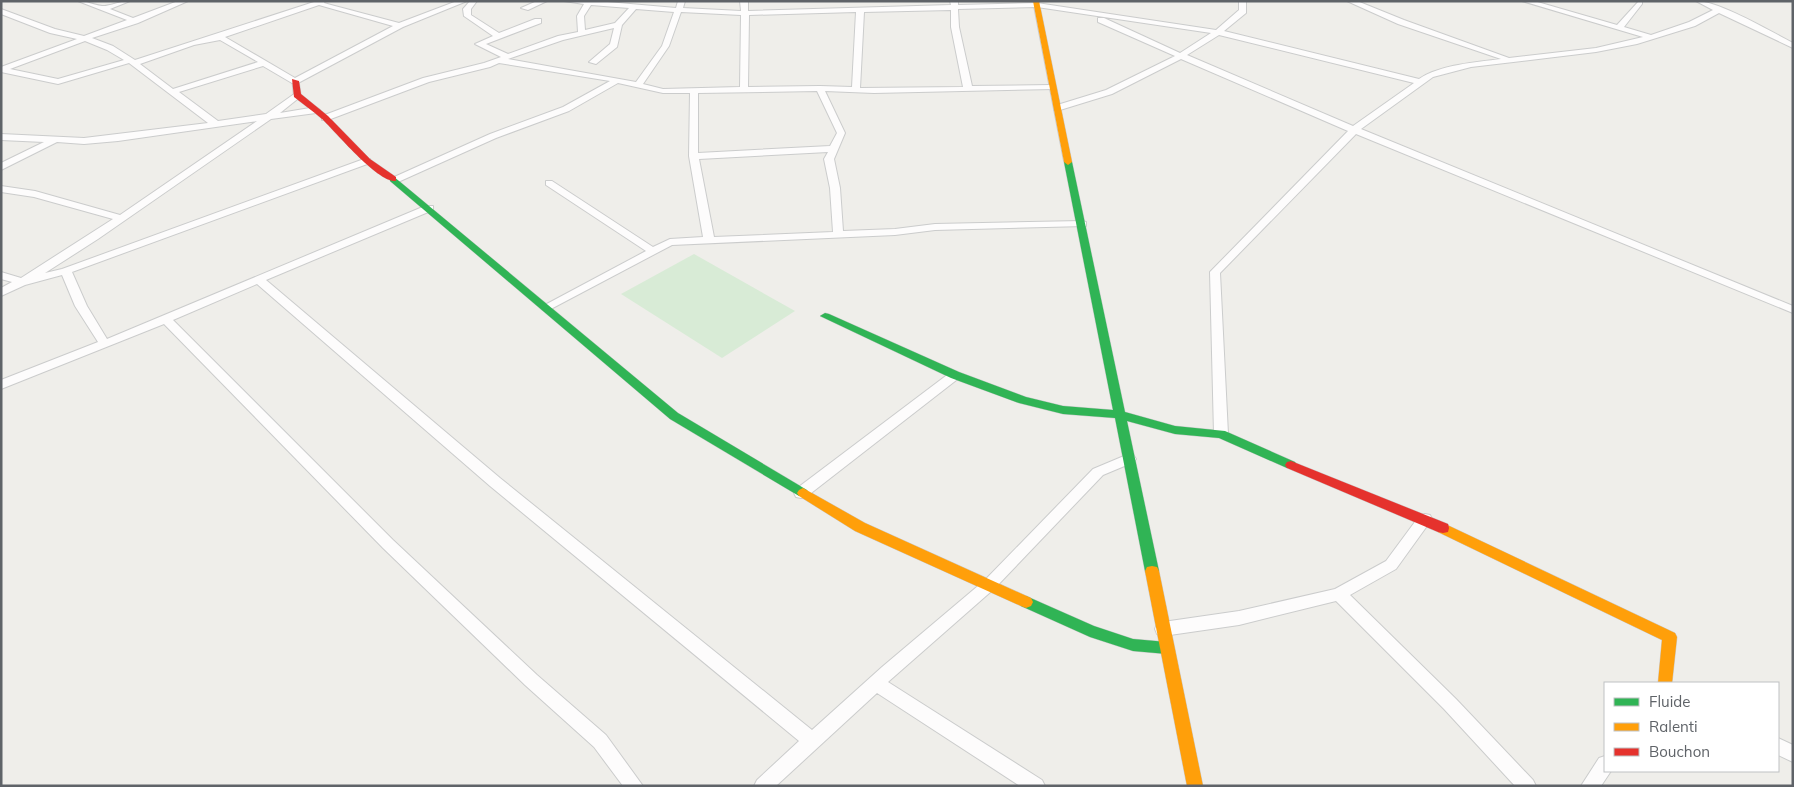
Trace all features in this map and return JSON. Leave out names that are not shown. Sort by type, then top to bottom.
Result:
[{"type":"street","points":[[81,1],[135,21]]},
{"type":"street","points":[[103,9],[128,1]]},
{"type":"street","points":[[2,70],[186,1]]},
{"type":"street","points":[[295,80],[400,25],[464,1]]},
{"type":"street","points":[[474,1],[467,9],[468,16],[498,36]]},
{"type":"street","points":[[525,8],[544,1]]},
{"type":"street","points":[[567,1],[678,10],[746,13],[865,6],[1037,3],[1088,14],[1218,32],[1422,82]]},
{"type":"street","points":[[637,86],[654,66],[672,31],[682,1]]},
{"type":"street","points":[[744,1],[746,13],[743,50],[744,90]]},
{"type":"street","points":[[1057,108],[1109,92],[1180,56],[1218,32],[1243,11],[1242,1]]},
{"type":"street","points":[[1350,1],[1401,22],[1506,59]]},
{"type":"street","points":[[1526,1],[1562,9],[1650,38]]},
{"type":"street","points":[[1699,1],[1793,46]]},
{"type":"street","points":[[2,70],[58,82],[216,37],[320,2],[328,7],[400,25]]},
{"type":"street","points":[[582,32],[579,26],[580,15],[589,3]]},
{"type":"street","points":[[1037,3],[1052,86],[1082,224],[1195,786]]},
{"type":"street","points":[[1619,28],[1640,3]]},
{"type":"street","points":[[954,4],[955,27],[968,89]]},
{"type":"street","points":[[325,118],[417,84],[582,32],[618,25],[635,6]]},
{"type":"street","points":[[856,90],[865,6]]},
{"type":"street","points":[[1221,434],[1216,272],[1354,130],[1430,75],[1506,59],[1596,50],[1650,38],[1692,24],[1719,10]]},
{"type":"street","points":[[1,11],[53,31],[87,39],[110,48],[217,125]]},
{"type":"street","points":[[1088,14],[1180,56],[1354,130],[1516,194],[1793,310]]},
{"type":"street","points":[[506,56],[478,44],[538,21]]},
{"type":"street","points":[[593,62],[614,44],[617,38],[618,25]]},
{"type":"street","points":[[216,37],[222,38],[295,80]]},
{"type":"street","points":[[498,60],[618,80],[664,91],[820,88],[856,90],[968,89],[1052,86]]},
{"type":"street","points":[[171,92],[264,63]]},
{"type":"street","points":[[295,80],[297,95],[325,118],[368,161],[395,180],[674,416],[860,527],[990,584],[1090,631],[1133,645],[1166,648]]},
{"type":"street","points":[[395,180],[492,136],[566,109],[618,80]]},
{"type":"street","points":[[820,88],[841,133],[829,159],[835,188],[838,234]]},
{"type":"street","points":[[694,90],[692,127],[694,156],[710,240]]},
{"type":"street","points":[[1,293],[22,282],[121,218],[272,116],[297,95]]},
{"type":"street","points":[[1,137],[84,141],[217,125],[316,110]]},
{"type":"street","points":[[1,167],[57,139]]},
{"type":"street","points":[[694,156],[833,149]]},
{"type":"street","points":[[1,275],[22,282],[66,271],[368,161]]},
{"type":"street","points":[[549,183],[653,251]]},
{"type":"street","points":[[1,190],[35,194],[121,218]]},
{"type":"street","points":[[1,385],[259,280],[428,208]]},
{"type":"street","points":[[547,308],[670,242],[895,232],[935,227],[1082,224]]},
{"type":"street","points":[[66,271],[81,306],[104,344]]},
{"type":"street","points":[[259,280],[495,482],[812,741]]},
{"type":"street","points":[[825,316],[955,375],[1023,400],[1063,410],[1121,416],[1175,430],[1221,434],[1330,483],[1425,519],[1670,637],[1665,682]]},
{"type":"street","points":[[165,318],[388,544],[531,680],[600,742],[634,786]]},
{"type":"street","points":[[801,493],[955,375]]},
{"type":"street","points":[[763,786],[876,683],[990,584],[1098,472],[1129,459]]},
{"type":"street","points":[[1163,629],[1238,618],[1339,594],[1391,565],[1425,519]]},
{"type":"street","points":[[1339,594],[1450,704],[1526,786]]},
{"type":"street","points":[[876,683],[1036,786]]},
{"type":"street","points":[[1779,747],[1793,754]]},
{"type":"street","points":[[1590,786],[1604,765]]},
{"type":"green space","points":[[694,254],[795,311],[722,358],[621,294]]},
{"type":"traffic: fast","points":[[1068,162],[1152,571]]},
{"type":"traffic: fast","points":[[393,179],[674,416],[803,493]]},
{"type":"traffic: fast","points":[[825,316],[955,375],[1023,400],[1063,410],[1121,415],[1175,430],[1221,434],[1291,465]]},
{"type":"traffic: fast","points":[[1026,602],[1090,631],[1133,645],[1167,648]]},
{"type":"traffic: slow","points":[[1036,1],[1068,162]]},
{"type":"traffic: slow","points":[[803,493],[860,527],[1026,602]]},
{"type":"traffic: slow","points":[[1443,528],[1670,637],[1665,682]]},
{"type":"traffic: slow","points":[[1152,571],[1195,786]]},
{"type":"traffic: jam","points":[[295,81],[297,95],[325,118],[367,161],[393,179]]},
{"type":"traffic: jam","points":[[1291,465],[1443,528]]}]
